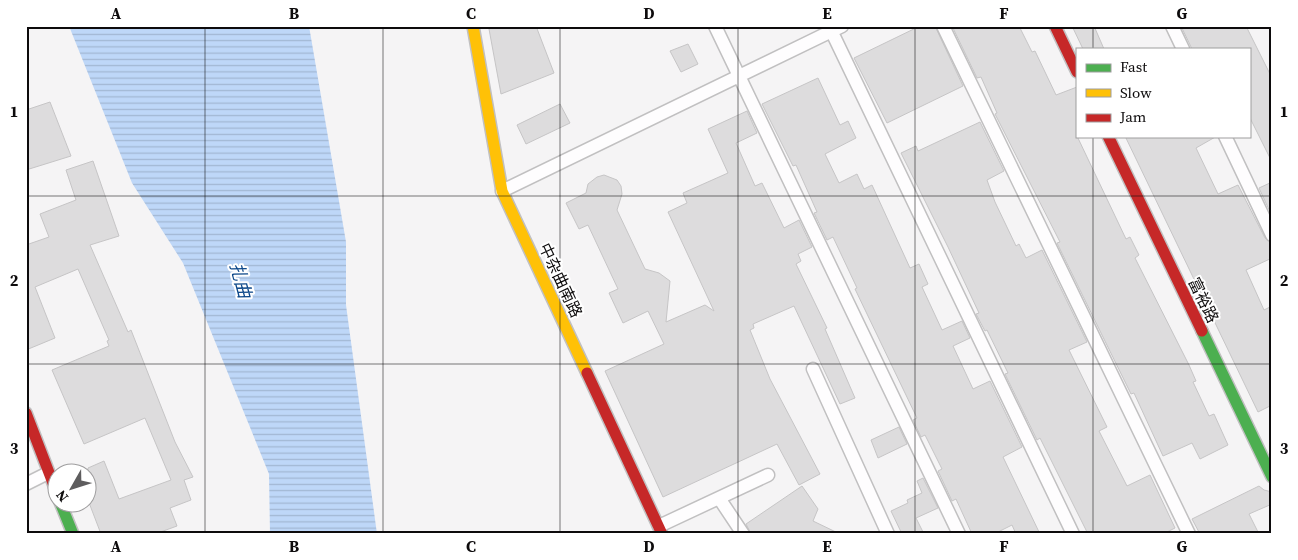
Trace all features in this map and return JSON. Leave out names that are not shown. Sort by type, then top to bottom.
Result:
[{"type":"main road","name":"中杂曲南路","points":[[473,26],[502,191],[661,530]]},
{"type":"main road","points":[[1055,26],[1076,70]]},
{"type":"main road","name":"富裕路","points":[[1109,138],[1272,477]]},
{"type":"main road","points":[[26,413],[48,473]]},
{"type":"main road","points":[[64,512],[73,534]]},
{"type":"lane","points":[[715,26],[960,534]]},
{"type":"lane","points":[[943,26],[1189,534]]},
{"type":"lane","points":[[1172,26],[1183,48]]},
{"type":"lane","points":[[502,191],[740,76],[834,28],[1074,534]]},
{"type":"lane","points":[[1226,138],[1272,235]]},
{"type":"lane","points":[[812,369],[888,534]]},
{"type":"lane","points":[[26,484],[48,473]]},
{"type":"lane","points":[[661,530],[768,474]]},
{"type":"lane","points":[[719,498],[743,534]]},
{"type":"water","name":"扎曲","points":[[69,26],[309,26],[346,242],[346,305],[377,534],[270,534],[269,474],[183,263],[132,183]]},
{"type":"building","points":[[495,26],[536,26],[554,73],[501,94],[489,29]]},
{"type":"building","points":[[920,26],[935,26],[963,86],[887,123],[854,58]]},
{"type":"building","points":[[952,26],[1019,26],[1032,52],[1035,51],[1056,95],[1076,87],[1076,138],[1078,138],[1126,239],[1130,237],[1139,255],[1135,258],[1189,365],[1196,381],[1193,382],[1209,416],[1214,414],[1228,445],[1200,459],[1192,443],[1163,456],[1134,393],[1131,394],[1057,243],[1060,242],[995,114],[997,113],[981,77],[977,78]]},
{"type":"building","points":[[1072,26],[1094,26],[1104,48],[1083,48]]},
{"type":"building","points":[[1181,26],[1246,26],[1272,78],[1272,162],[1250,118],[1250,48],[1192,48]]},
{"type":"building","points":[[688,44],[698,64],[681,72],[670,51]]},
{"type":"building","points":[[818,78],[840,125],[848,121],[856,138],[825,154],[839,183],[857,174],[864,189],[872,185],[910,268],[919,264],[928,284],[922,287],[942,330],[962,321],[970,338],[953,346],[973,389],[990,381],[1022,447],[1003,457],[1040,534],[1016,534],[1012,525],[994,534],[972,534],[956,499],[952,501],[938,471],[942,469],[925,435],[921,437],[913,420],[917,418],[855,289],[857,288],[833,237],[827,240],[814,213],[817,212],[796,165],[793,166],[762,104]]},
{"type":"building","points":[[50,102],[71,156],[26,170],[26,110]]},
{"type":"building","points":[[560,104],[570,123],[526,144],[517,125]]},
{"type":"building","points":[[747,111],[757,133],[736,143],[755,186],[762,183],[784,228],[799,220],[812,247],[798,254],[801,261],[796,264],[827,328],[825,329],[855,398],[840,404],[794,306],[753,324],[754,328],[750,330],[770,379],[820,474],[799,485],[777,444],[663,497],[605,371],[664,344],[648,311],[623,323],[609,293],[618,289],[588,225],[579,229],[566,203],[586,193],[588,184],[597,177],[604,175],[617,180],[621,186],[622,194],[617,210],[645,269],[659,273],[670,281],[666,322],[705,305],[714,311],[668,212],[687,203],[683,193],[728,173],[708,129]]},
{"type":"building","points":[[980,122],[1004,171],[987,180],[995,202],[1016,246],[1019,244],[1026,258],[1042,250],[1087,342],[1069,350],[1107,427],[1099,431],[1127,486],[1150,475],[1175,528],[1163,534],[1088,534],[1040,438],[1037,440],[1005,374],[1008,373],[987,330],[985,331],[976,314],[979,313],[901,153],[916,146],[918,151]]},
{"type":"building","points":[[1126,138],[1214,138],[1196,148],[1218,194],[1238,185],[1265,238],[1272,243],[1272,258],[1246,270],[1264,310],[1272,306],[1272,405],[1258,412]]},
{"type":"building","points":[[93,161],[119,236],[90,245],[128,332],[131,330],[175,442],[193,477],[184,480],[191,500],[170,508],[177,526],[155,534],[101,534],[93,512],[98,512],[98,464],[104,461],[119,499],[171,480],[145,418],[84,444],[52,370],[109,346],[107,341],[109,340],[78,269],[35,287],[55,338],[26,350],[26,245],[49,237],[40,214],[76,200],[66,170]]},
{"type":"building","points":[[1272,182],[1272,216],[1259,188]]},
{"type":"building","points":[[899,427],[907,444],[878,458],[871,440]]},
{"type":"building","points":[[923,478],[938,508],[916,518],[924,534],[902,534],[891,511],[908,503],[907,500],[922,493],[917,481]]},
{"type":"building","points":[[802,486],[818,509],[813,521],[840,534],[751,534],[746,524]]},
{"type":"building","points":[[1259,486],[1264,490],[1272,492],[1272,504],[1249,514],[1259,534],[1200,534],[1192,519]]},
{"type":"traffic: fast","points":[[1202,331],[1272,477]]},
{"type":"traffic: fast","points":[[64,512],[73,534]]},
{"type":"traffic: slow","points":[[473,26],[502,191],[587,373]]},
{"type":"traffic: jam","points":[[1055,26],[1076,70]]},
{"type":"traffic: jam","points":[[1109,138],[1202,331]]},
{"type":"traffic: jam","points":[[587,373],[662,534]]},
{"type":"traffic: jam","points":[[26,413],[48,470]]}]
